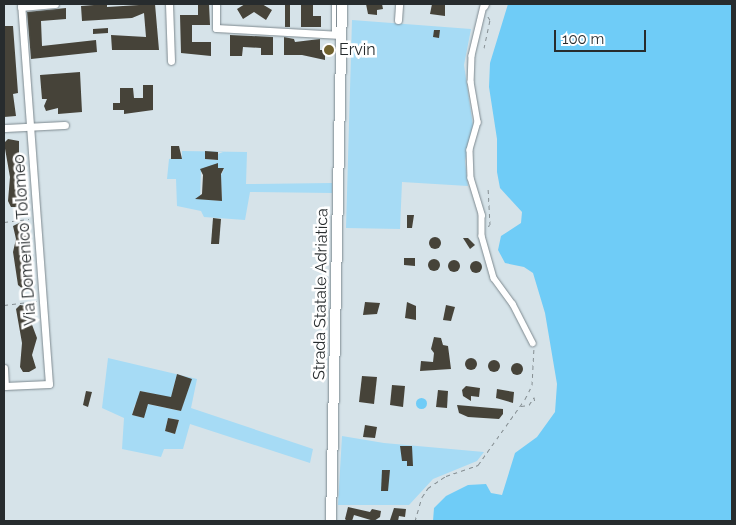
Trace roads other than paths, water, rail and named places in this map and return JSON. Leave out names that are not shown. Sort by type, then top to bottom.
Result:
[{"type":"main road","name":"Strada Statale Adriatica","points":[[331,521],[341,68],[337,34],[342,4]]},
{"type":"street","points":[[21,5],[54,4]]},
{"type":"street","points":[[169,4],[171,61]]},
{"type":"street","points":[[216,4],[216,28],[337,34]]},
{"type":"street","points":[[398,20],[399,4]]},
{"type":"street","name":"Via Domenico Tolomeo","points":[[4,368],[5,386],[49,384],[21,5]]},
{"type":"street","points":[[484,7],[472,56],[471,82],[478,122],[470,150],[471,178],[482,215],[482,228],[494,278],[513,304],[533,343]]},
{"type":"street","points":[[4,128],[65,125]]},
{"type":"lane","points":[[334,4],[337,34]]},
{"type":"place","name":"Ervin","points":[[329,50]]}]
